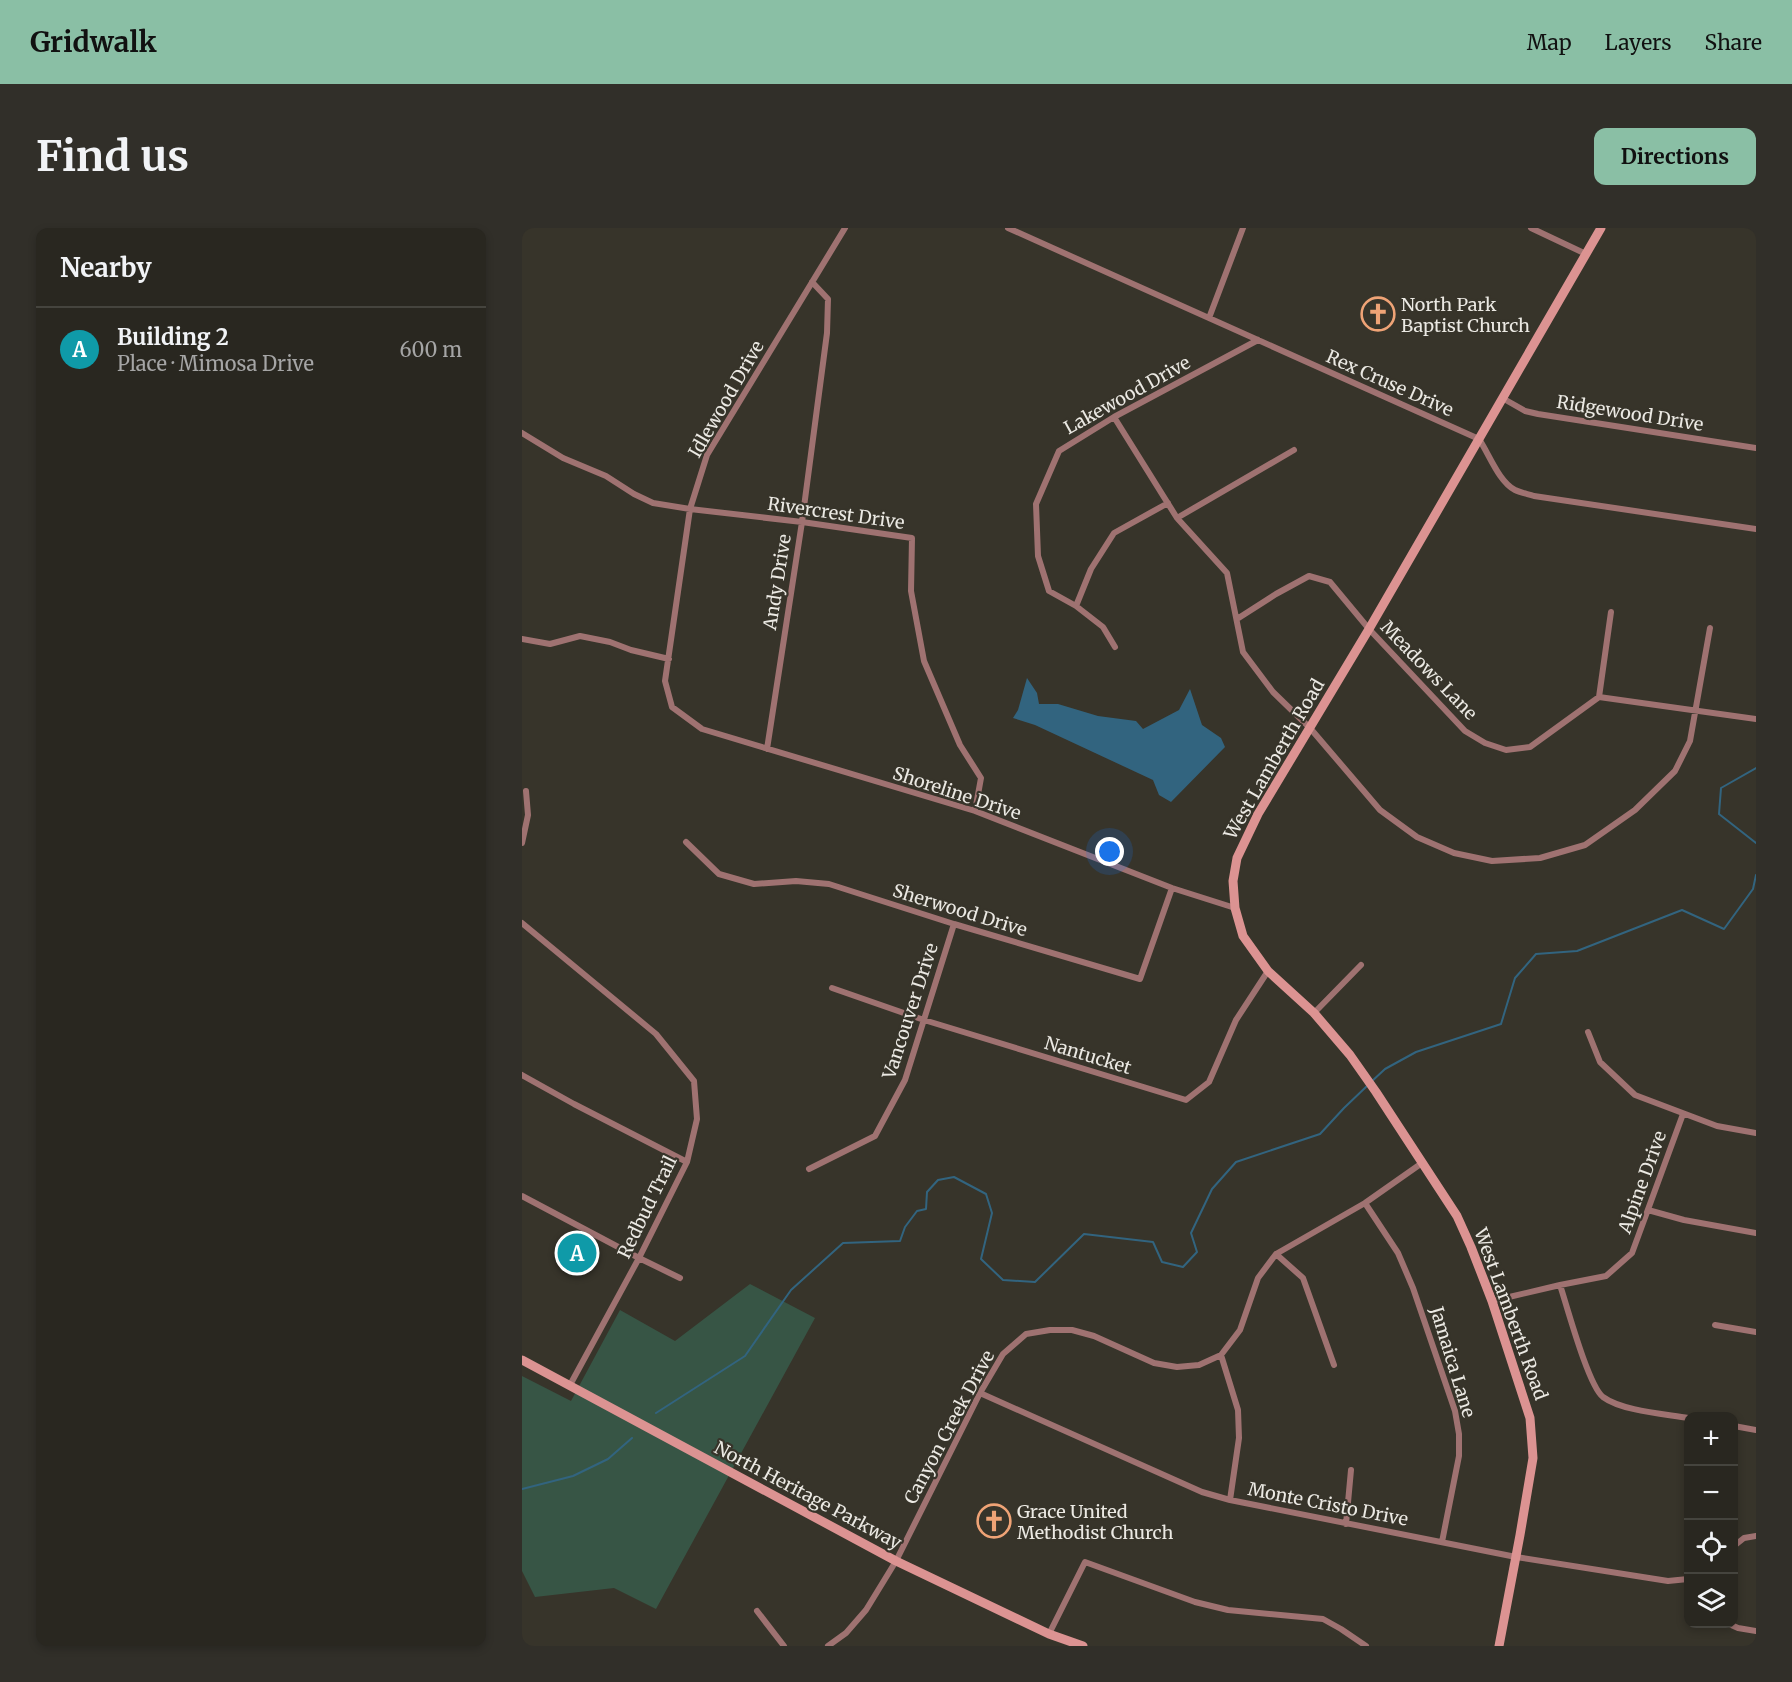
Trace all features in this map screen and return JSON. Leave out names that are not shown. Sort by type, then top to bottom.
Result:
[{"type":"street","name":"Idlewood Drive","points":[[672,707],[665,681],[690,509],[707,455],[845,228]]},
{"type":"street","name":"Rex Cruse Drive","points":[[1008,228],[1479,439]]},
{"type":"street","points":[[1209,318],[1243,228]]},
{"type":"street","points":[[1531,228],[1586,254]]},
{"type":"street","name":"West Lamberth Road","points":[[1499,1646],[1533,1458],[1530,1418],[1492,1301],[1471,1246],[1456,1216],[1376,1092],[1350,1055],[1314,1013],[1268,971],[1243,936],[1235,908],[1233,881],[1237,858],[1257,814],[1369,629],[1601,228]]},
{"type":"street","name":"Andy Drive","points":[[767,749],[802,522],[827,333],[828,299],[812,282]]},
{"type":"street","name":"Lakewood Drive","points":[[1115,647],[1103,627],[1076,606],[1049,591],[1038,556],[1036,504],[1059,451],[1114,417],[1258,340]]},
{"type":"street","name":"Ridgewood Drive","points":[[1504,399],[1525,411],[1538,414],[1756,448]]},
{"type":"street","points":[[1114,417],[1177,518],[1227,573],[1243,652],[1273,692],[1310,728],[1380,810],[1417,837],[1454,854],[1492,861],[1540,858],[1584,844],[1635,810],[1675,771],[1690,741],[1710,628]]},
{"type":"street","name":"Rivercrest Drive","points":[[522,433],[563,458],[606,476],[634,495],[653,503],[912,538],[911,591],[924,661],[960,746],[981,778],[975,811]]},
{"type":"street","points":[[1479,439],[1501,476],[1516,491],[1534,496],[1756,529]]},
{"type":"street","points":[[1177,518],[1294,450]]},
{"type":"street","points":[[1076,606],[1091,569],[1114,533],[1168,503]]},
{"type":"street","name":"Meadows Lane","points":[[1237,620],[1276,594],[1309,576],[1330,582],[1369,629],[1465,731],[1485,743],[1506,750],[1530,747],[1599,697]]},
{"type":"street","points":[[1611,612],[1599,697],[1756,719]]},
{"type":"street","points":[[522,639],[550,644],[580,636],[669,659]]},
{"type":"street","name":"Shoreline Drive","points":[[672,707],[702,729],[975,811],[1172,888],[1235,908]]},
{"type":"street","points":[[522,843],[528,815],[526,791]]},
{"type":"street","name":"Sherwood Drive","points":[[686,842],[719,874],[754,884],[795,881],[829,884],[1140,979],[1172,888]]},
{"type":"street","name":"Redbud Trail","points":[[522,923],[656,1034],[694,1081],[697,1119],[687,1162],[639,1258],[570,1386]]},
{"type":"street","name":"Vancouver Drive","points":[[809,1169],[875,1136],[905,1080],[954,924]]},
{"type":"street","points":[[1314,1013],[1361,965]]},
{"type":"street","name":"Nantucket","points":[[832,988],[924,1020],[1186,1100],[1209,1082],[1236,1020],[1268,971]]},
{"type":"street","points":[[1588,1032],[1600,1062],[1635,1095],[1717,1126],[1756,1134]]},
{"type":"street","points":[[522,1075],[687,1162]]},
{"type":"street","name":"Alpine Drive","points":[[1492,1301],[1606,1276],[1632,1253],[1683,1114]]},
{"type":"street","points":[[1230,1500],[1239,1438],[1238,1410],[1221,1355],[1240,1330],[1258,1278],[1276,1254],[1365,1203],[1422,1164]]},
{"type":"street","points":[[522,1196],[680,1278]]},
{"type":"street","name":"Jamaica Lane","points":[[1365,1203],[1398,1253],[1413,1288],[1455,1411],[1459,1434],[1459,1456],[1442,1542]]},
{"type":"street","points":[[1648,1210],[1684,1220],[1756,1233]]},
{"type":"street","points":[[1276,1254],[1303,1278],[1334,1365]]},
{"type":"street","points":[[1560,1285],[1590,1376],[1602,1396],[1626,1408],[1684,1417]]},
{"type":"street","points":[[1714,1325],[1756,1332]]},
{"type":"street","name":"Canyon Creek Drive","points":[[828,1646],[846,1633],[866,1610],[896,1561],[980,1393],[1003,1354],[1026,1334],[1050,1330],[1072,1330],[1094,1336],[1154,1363],[1177,1367],[1199,1365],[1221,1355]]},
{"type":"street","name":"North Heritage Parkway","points":[[522,1360],[896,1561],[1049,1634],[1083,1646]]},
{"type":"street","name":"Monte Cristo Drive","points":[[980,1393],[1202,1492],[1230,1500],[1516,1557],[1668,1581],[1684,1579]]},
{"type":"street","points":[[1738,1427],[1756,1430]]},
{"type":"street","points":[[1346,1524],[1351,1470]]},
{"type":"street","points":[[1738,1543],[1744,1538],[1756,1536]]},
{"type":"street","points":[[1049,1634],[1085,1562],[1195,1602],[1228,1610],[1323,1619],[1366,1646]]},
{"type":"street","points":[[757,1611],[784,1646]]},
{"type":"street","points":[[1738,1628],[1756,1631]]},
{"type":"green space","points":[[750,1284],[815,1318],[656,1609],[614,1588],[535,1597],[522,1571],[522,1376],[571,1401],[620,1310],[675,1341]]},
{"type":"water","points":[[1027,678],[1037,693],[1039,704],[1058,704],[1098,716],[1136,721],[1143,729],[1179,710],[1190,689],[1202,725],[1221,738],[1225,747],[1171,802],[1159,795],[1153,780],[1035,725],[1013,718],[1018,710]]},
{"type":"waterway","points":[[1756,768],[1721,788],[1719,814],[1756,843]]},
{"type":"waterway","points":[[1371,1082],[1385,1069],[1416,1052],[1501,1024],[1515,978],[1536,954],[1577,951],[1682,910],[1724,929],[1753,889],[1756,875]]},
{"type":"waterway","points":[[656,1413],[745,1356],[791,1290],[843,1243],[900,1241],[905,1227],[917,1211],[926,1209],[927,1192],[938,1180],[954,1177],[986,1194],[992,1213],[981,1259],[1003,1280],[1035,1282],[1084,1234],[1153,1242],[1162,1262],[1183,1267],[1197,1252],[1191,1233],[1212,1189],[1236,1162],[1320,1134],[1367,1086]]},
{"type":"waterway","points":[[522,1489],[573,1476],[608,1459],[632,1438]]},
{"type":"place","name":"North Park Baptist Church","points":[[1378,314]]},
{"type":"place","name":"Building 2","points":[[577,1253]]},
{"type":"place","name":"Grace United Methodist Church","points":[[994,1521]]}]
